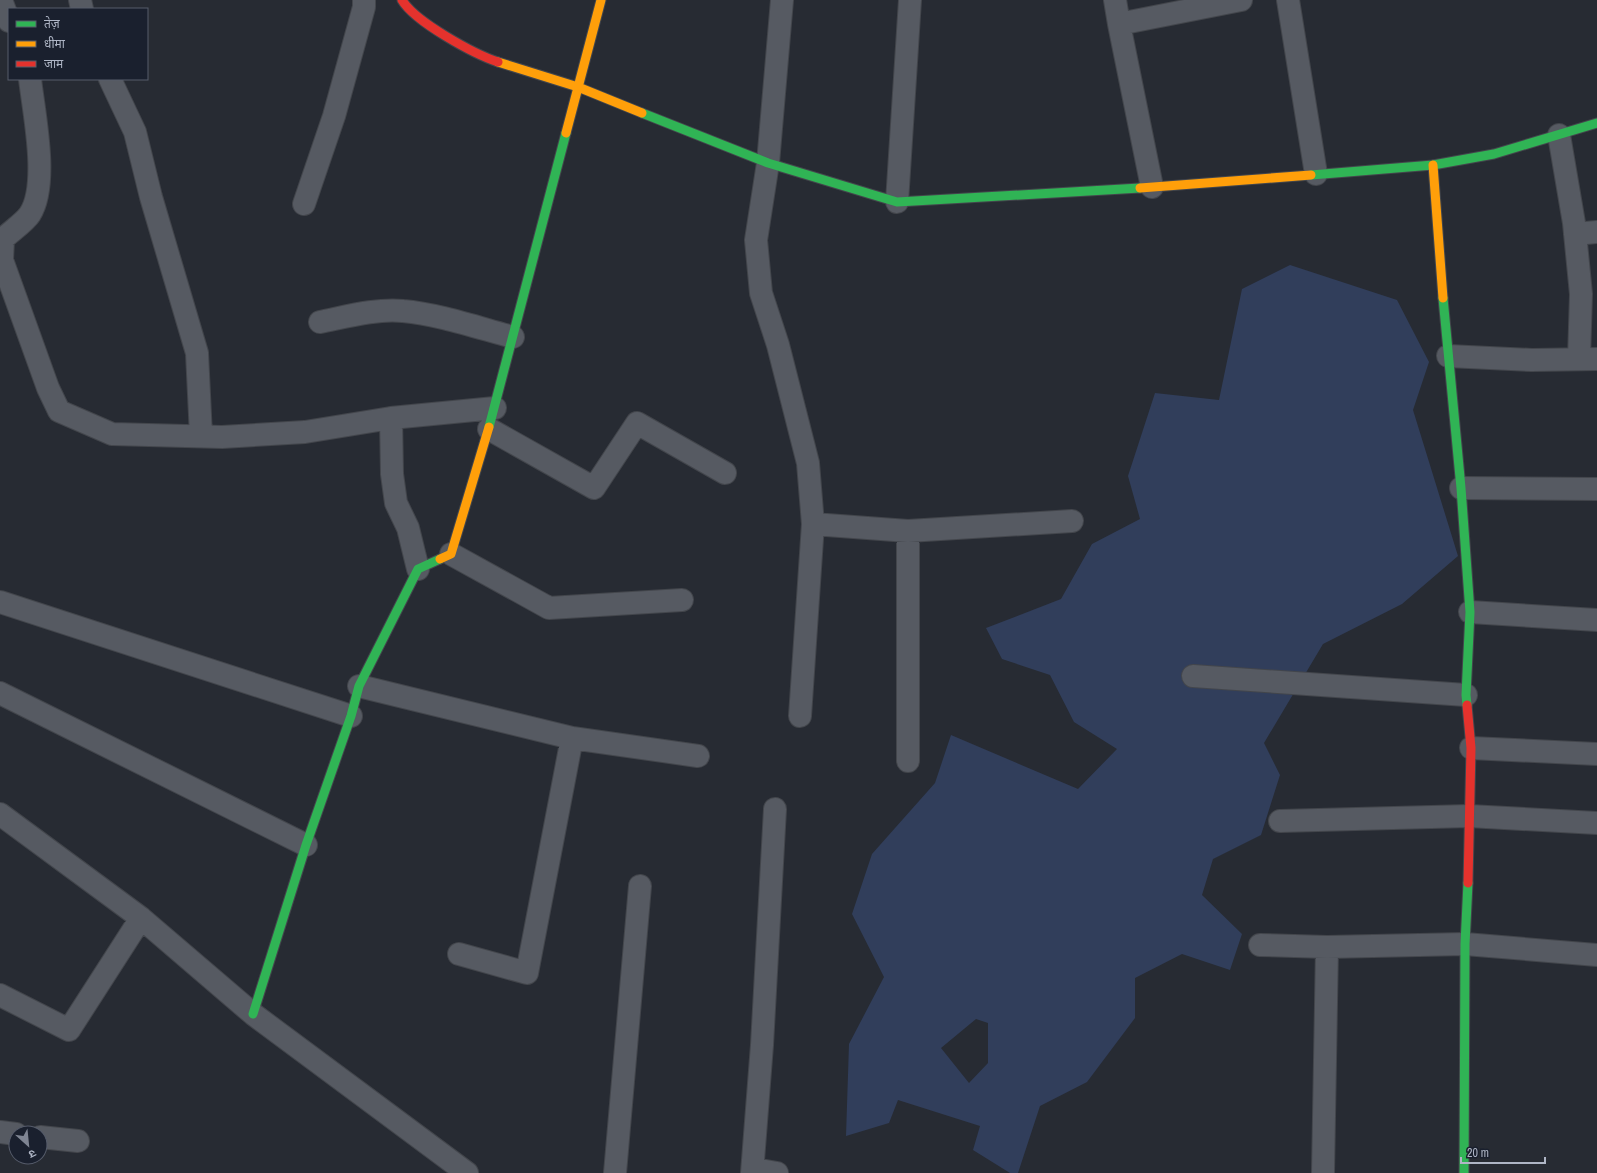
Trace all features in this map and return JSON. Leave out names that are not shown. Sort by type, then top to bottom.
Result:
[{"type":"street","points":[[1,0],[8,18]]},
{"type":"street","points":[[304,204],[334,116],[364,7],[364,0]]},
{"type":"street","points":[[402,0],[407,8],[447,37],[490,59],[578,87],[768,163],[897,202],[1152,187],[1433,165],[1494,154],[1597,123]]},
{"type":"street","points":[[253,1014],[306,845],[351,716],[359,686],[418,569],[451,554],[495,408],[601,0]]},
{"type":"street","points":[[782,0],[768,163],[756,240],[761,293],[778,346],[808,463],[813,524],[800,716]]},
{"type":"street","points":[[897,202],[910,0]]},
{"type":"street","points":[[1115,0],[1152,187]]},
{"type":"street","points":[[1119,24],[1241,0]]},
{"type":"street","points":[[1288,0],[1316,174]]},
{"type":"street","points":[[30,80],[39,154],[38,194],[30,215],[2,239],[2,260],[48,388],[59,411],[112,434],[222,437],[304,432],[391,418],[495,408]]},
{"type":"street","points":[[110,80],[135,132],[151,197],[197,353],[201,436]]},
{"type":"street","points":[[1448,356],[1532,360],[1588,359],[1575,234],[1559,134]]},
{"type":"street","points":[[1433,165],[1448,356],[1461,488],[1470,612],[1466,695],[1471,748],[1468,891],[1465,944],[1464,1173]]},
{"type":"street","points":[[1575,234],[1597,232]]},
{"type":"street","points":[[320,322],[369,312],[402,310],[449,320],[514,337]]},
{"type":"street","points":[[391,418],[392,474],[396,503],[408,528],[418,569]]},
{"type":"street","points":[[489,429],[594,488],[637,423],[725,473]]},
{"type":"street","points":[[1461,488],[1597,489]]},
{"type":"street","points":[[813,524],[908,531],[1072,521]]},
{"type":"street","points":[[908,531],[908,761]]},
{"type":"street","points":[[451,554],[549,608],[682,600]]},
{"type":"street","points":[[0,602],[351,716]]},
{"type":"street","points":[[1470,612],[1597,620]]},
{"type":"street","points":[[1192,676],[1466,695]]},
{"type":"street","points":[[359,686],[572,738],[698,756]]},
{"type":"street","points":[[0,693],[306,845]]},
{"type":"street","points":[[459,954],[527,973],[572,738]]},
{"type":"street","points":[[1471,748],[1597,754]]},
{"type":"street","points":[[775,809],[762,1045],[753,1171],[777,1173]]},
{"type":"street","points":[[0,814],[141,918],[253,1014],[467,1173]]},
{"type":"street","points":[[1280,821],[1469,816],[1597,823]]},
{"type":"street","points":[[615,1173],[640,886]]},
{"type":"street","points":[[0,994],[69,1030],[141,918]]},
{"type":"street","points":[[1260,945],[1327,947],[1465,944],[1597,955]]},
{"type":"street","points":[[1323,1173],[1327,947]]},
{"type":"street","points":[[48,1138],[78,1141]]},
{"type":"water","points":[[1290,265],[1397,300],[1429,362],[1413,410],[1458,556],[1402,604],[1323,644],[1264,743],[1280,775],[1261,835],[1213,859],[1202,895],[1242,934],[1230,970],[1182,954],[1135,978],[1135,1018],[1087,1082],[1040,1106],[1018,1173],[1010,1173],[973,1150],[980,1126],[898,1100],[889,1123],[846,1136],[849,1044],[884,977],[852,914],[872,854],[935,783],[951,735],[1078,789],[1117,749],[1074,722],[1050,675],[1002,659],[986,628],[1061,599],[1092,544],[1140,519],[1128,476],[1155,393],[1219,400],[1242,289]],"holes":[[[976,1019],[988,1023],[988,1063],[969,1083],[941,1048]]]},
{"type":"traffic: fast","points":[[642,113],[768,163],[897,202],[1140,188]]},
{"type":"traffic: fast","points":[[1311,175],[1433,165],[1494,154],[1597,123]]},
{"type":"traffic: fast","points":[[489,427],[566,133]]},
{"type":"traffic: fast","points":[[1443,298],[1461,488],[1470,612],[1466,695],[1467,705]]},
{"type":"traffic: fast","points":[[253,1014],[306,845],[351,716],[359,686],[418,569],[440,559]]},
{"type":"traffic: fast","points":[[1464,1173],[1465,944],[1468,883]]},
{"type":"traffic: slow","points":[[566,133],[601,0]]},
{"type":"traffic: slow","points":[[498,62],[578,87],[642,113]]},
{"type":"traffic: slow","points":[[1433,165],[1443,298]]},
{"type":"traffic: slow","points":[[1140,188],[1311,175]]},
{"type":"traffic: slow","points":[[440,559],[451,554],[489,427]]},
{"type":"traffic: jam","points":[[402,0],[409,9],[432,27],[461,45],[498,62]]},
{"type":"traffic: jam","points":[[1467,705],[1471,748],[1468,883]]}]
